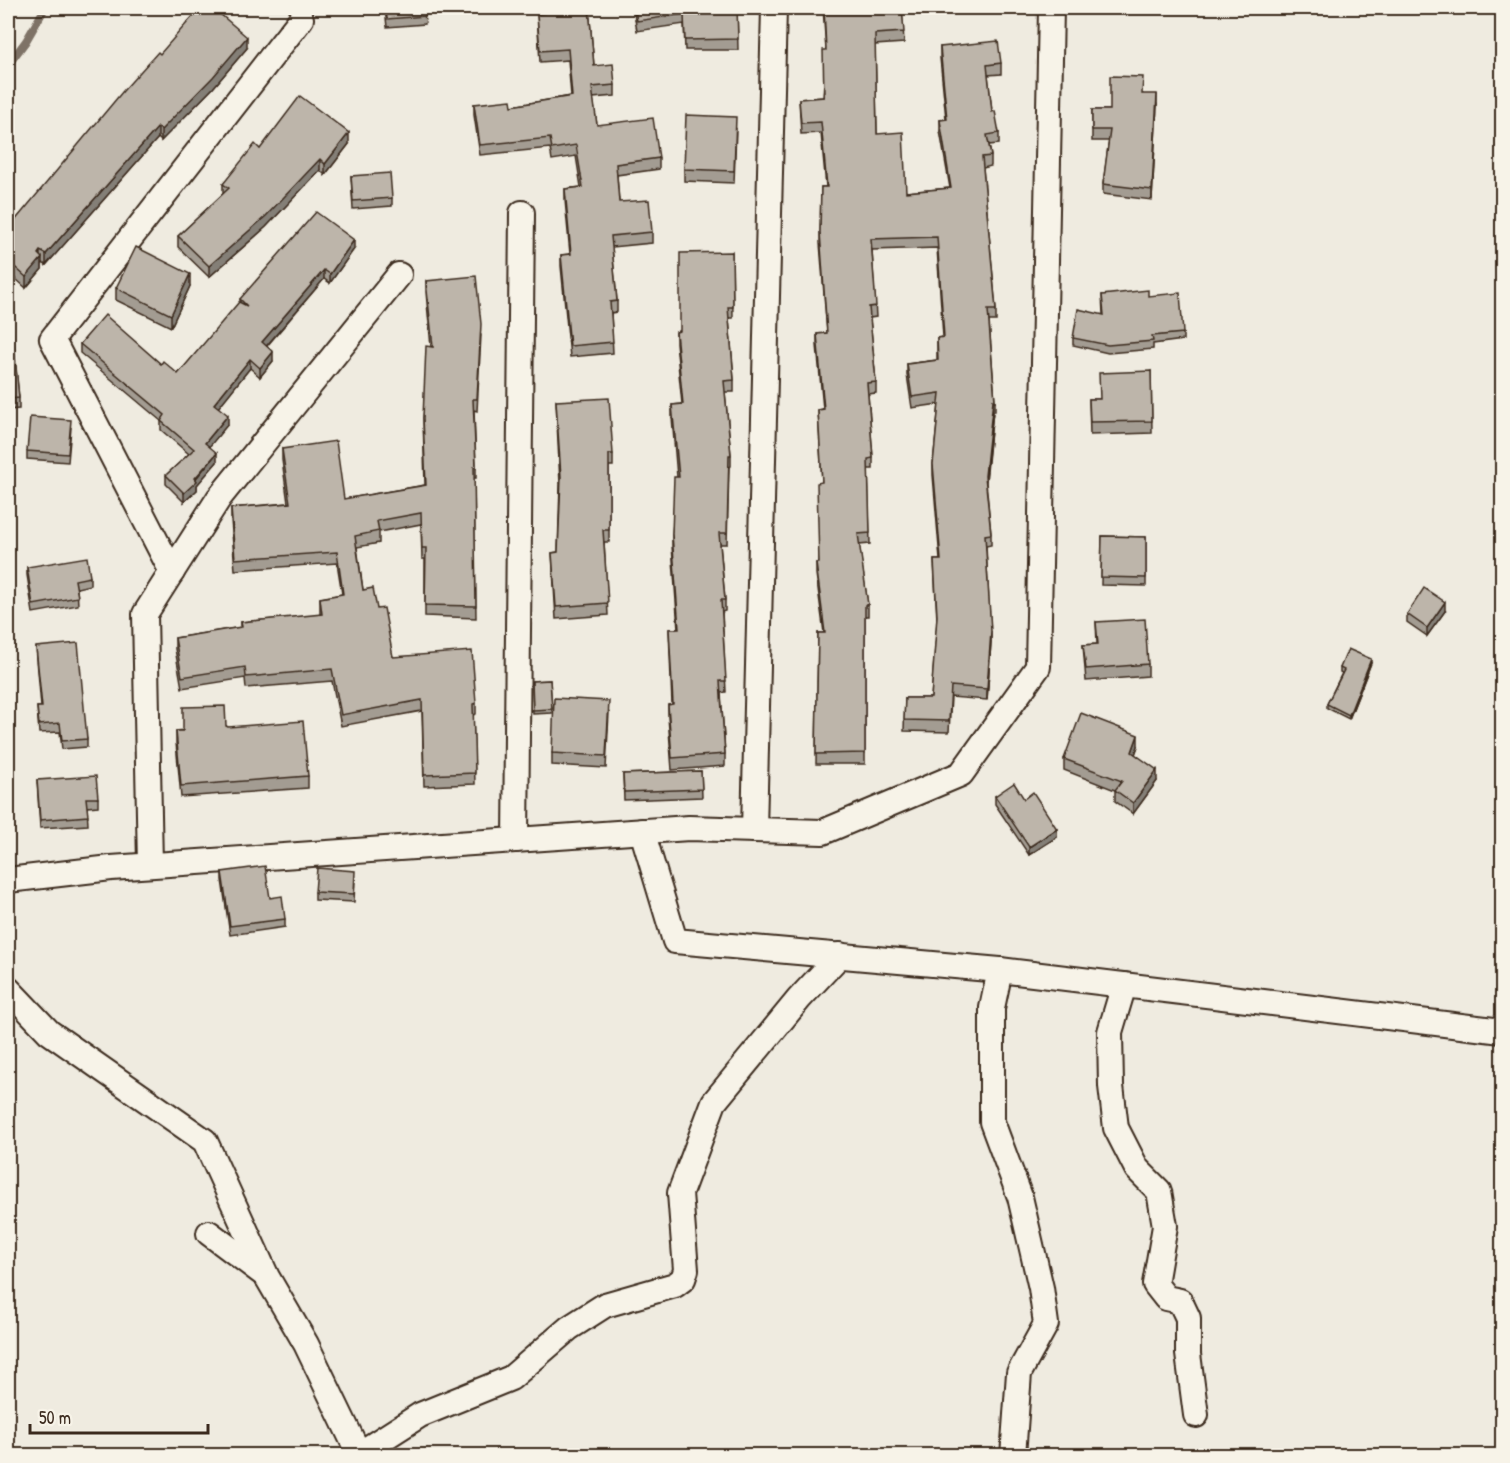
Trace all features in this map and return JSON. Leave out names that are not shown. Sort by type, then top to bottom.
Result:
[{"type":"street","points":[[754,830],[774,8]]},
{"type":"street","points":[[8,880],[150,865],[689,828],[823,832],[961,774],[1038,667],[1051,8]]},
{"type":"street","points":[[172,572],[52,339],[301,19]]},
{"type":"street","points":[[516,840],[522,213]]},
{"type":"street","points":[[150,865],[145,614],[219,498],[399,275]]},
{"type":"street","points":[[642,831],[675,941],[1000,970],[1503,1031]]},
{"type":"street","points":[[8,989],[49,1032],[205,1141],[267,1277],[306,1344],[360,1455],[420,1416],[511,1378],[568,1328],[605,1305],[675,1284],[683,1279],[686,1270],[680,1193],[714,1102],[840,955]]},
{"type":"street","points":[[1000,970],[992,1008],[992,1122],[1020,1197],[1041,1288],[1046,1324],[1019,1373],[1013,1455]]},
{"type":"street","points":[[1124,985],[1110,1032],[1111,1086],[1116,1128],[1137,1169],[1159,1191],[1165,1226],[1155,1284],[1166,1298],[1180,1301],[1188,1318],[1188,1353],[1196,1415]]},
{"type":"street","points":[[209,1233],[267,1277]]},
{"type":"building","points":[[200,8],[213,8],[247,37],[213,77],[161,130],[158,127],[46,254],[40,251],[38,254],[42,258],[26,277],[8,261],[8,229],[123,91],[158,52],[160,54]]},
{"type":"building","points":[[386,8],[424,8],[425,16],[387,19]]},
{"type":"building","points":[[544,8],[589,8],[594,66],[613,64],[615,85],[592,87],[597,125],[653,118],[659,158],[616,164],[619,202],[649,200],[652,232],[611,236],[617,301],[610,302],[613,342],[570,346],[561,255],[571,254],[565,189],[583,187],[576,145],[552,149],[550,138],[480,145],[474,104],[511,100],[512,106],[572,96],[568,49],[540,51],[537,14],[545,13]]},
{"type":"building","points":[[635,8],[737,8],[738,39],[685,40],[684,14],[637,21]]},
{"type":"building","points":[[824,8],[902,8],[904,32],[875,34],[877,134],[903,132],[906,192],[951,188],[940,120],[947,119],[940,47],[998,41],[1001,63],[987,65],[992,112],[995,111],[999,133],[987,135],[991,156],[982,157],[996,310],[988,310],[995,401],[993,400],[985,476],[991,534],[985,535],[991,631],[987,689],[951,686],[949,721],[904,720],[905,698],[931,698],[937,616],[934,560],[941,560],[933,464],[940,393],[912,397],[907,364],[938,360],[937,338],[944,337],[937,237],[871,239],[876,306],[869,307],[876,382],[867,383],[873,458],[868,459],[870,533],[858,534],[868,605],[865,605],[865,753],[816,754],[818,633],[825,633],[816,563],[819,563],[817,483],[822,482],[818,410],[824,409],[817,334],[827,333],[820,232],[821,187],[827,187],[821,122],[801,123],[799,99],[824,97],[823,50],[826,50]]},
{"type":"building","points":[[1110,76],[1143,77],[1142,94],[1157,94],[1152,190],[1103,184],[1110,130],[1092,130],[1092,110],[1110,110]]},
{"type":"building","points":[[300,96],[349,133],[325,164],[320,159],[266,216],[209,266],[178,236],[229,188],[223,184],[255,144],[260,149]]},
{"type":"building","points":[[686,115],[736,117],[734,171],[684,169]]},
{"type":"building","points":[[390,173],[392,198],[353,201],[351,176]]},
{"type":"building","points":[[316,212],[354,240],[330,274],[324,270],[262,342],[273,352],[260,368],[250,359],[214,404],[228,415],[205,443],[217,453],[195,478],[197,481],[184,493],[166,475],[194,449],[161,421],[165,415],[80,344],[105,315],[161,364],[163,361],[178,374],[239,302],[247,306],[240,299]]},
{"type":"building","points":[[136,247],[190,274],[171,315],[116,288]]},
{"type":"building","points":[[732,252],[733,307],[728,307],[734,380],[724,381],[731,455],[729,455],[727,533],[719,533],[725,600],[721,600],[726,681],[720,681],[725,754],[672,758],[668,705],[673,704],[669,629],[679,629],[672,534],[674,477],[679,477],[672,405],[683,404],[676,332],[680,331],[680,253]]},
{"type":"building","points":[[476,276],[481,324],[477,399],[473,399],[476,467],[474,467],[476,606],[425,605],[426,548],[422,548],[421,513],[377,521],[379,531],[355,536],[363,590],[373,588],[377,609],[384,608],[393,657],[472,651],[476,703],[473,704],[475,773],[424,775],[422,700],[341,715],[332,669],[246,677],[245,667],[182,677],[175,638],[242,627],[241,622],[322,614],[320,598],[343,594],[337,552],[235,559],[231,508],[290,503],[282,449],[336,441],[344,499],[426,485],[423,418],[426,346],[433,347],[426,281]]},
{"type":"building","points":[[1148,290],[1148,296],[1180,293],[1183,333],[1152,336],[1153,341],[1108,345],[1073,338],[1078,309],[1104,315],[1102,295]]},
{"type":"building","points":[[8,293],[19,398],[8,399]]},
{"type":"building","points":[[1151,371],[1152,421],[1090,422],[1089,399],[1100,399],[1099,373]]},
{"type":"building","points":[[609,398],[613,454],[609,454],[609,530],[603,530],[608,603],[556,607],[552,553],[558,552],[561,477],[556,401]]},
{"type":"building","points":[[30,417],[71,420],[68,454],[27,451]]},
{"type":"building","points":[[1102,536],[1146,537],[1146,578],[1101,577]]},
{"type":"building","points":[[87,557],[90,577],[75,580],[78,597],[33,605],[27,567]]},
{"type":"building","points":[[1424,588],[1445,602],[1427,628],[1407,614]]},
{"type":"building","points":[[1145,619],[1148,664],[1086,669],[1083,645],[1098,644],[1096,622]]},
{"type":"building","points":[[78,643],[87,739],[62,741],[60,723],[39,725],[37,707],[42,707],[36,647]]},
{"type":"building","points":[[1348,649],[1371,659],[1349,715],[1327,704],[1344,670],[1340,668]]},
{"type":"building","points":[[550,680],[552,709],[533,710],[532,681]]},
{"type":"building","points":[[554,698],[609,701],[606,756],[552,753]]},
{"type":"building","points":[[225,706],[226,726],[228,727],[303,721],[308,776],[181,786],[176,731],[183,731],[183,707]]},
{"type":"building","points":[[1081,713],[1138,735],[1132,752],[1157,770],[1133,803],[1115,790],[1122,781],[1064,759]]},
{"type":"building","points":[[701,771],[702,789],[624,792],[623,774]]},
{"type":"building","points":[[96,776],[98,798],[86,798],[88,816],[40,820],[37,780]]},
{"type":"building","points":[[1014,783],[1024,799],[1033,792],[1057,829],[1029,847],[995,796]]},
{"type":"building","points":[[265,866],[270,898],[282,896],[285,919],[230,926],[222,872]]},
{"type":"building","points":[[317,868],[355,871],[354,894],[315,892]]},
{"type":"waterway","points":[[8,65],[26,41],[45,8]]}]
